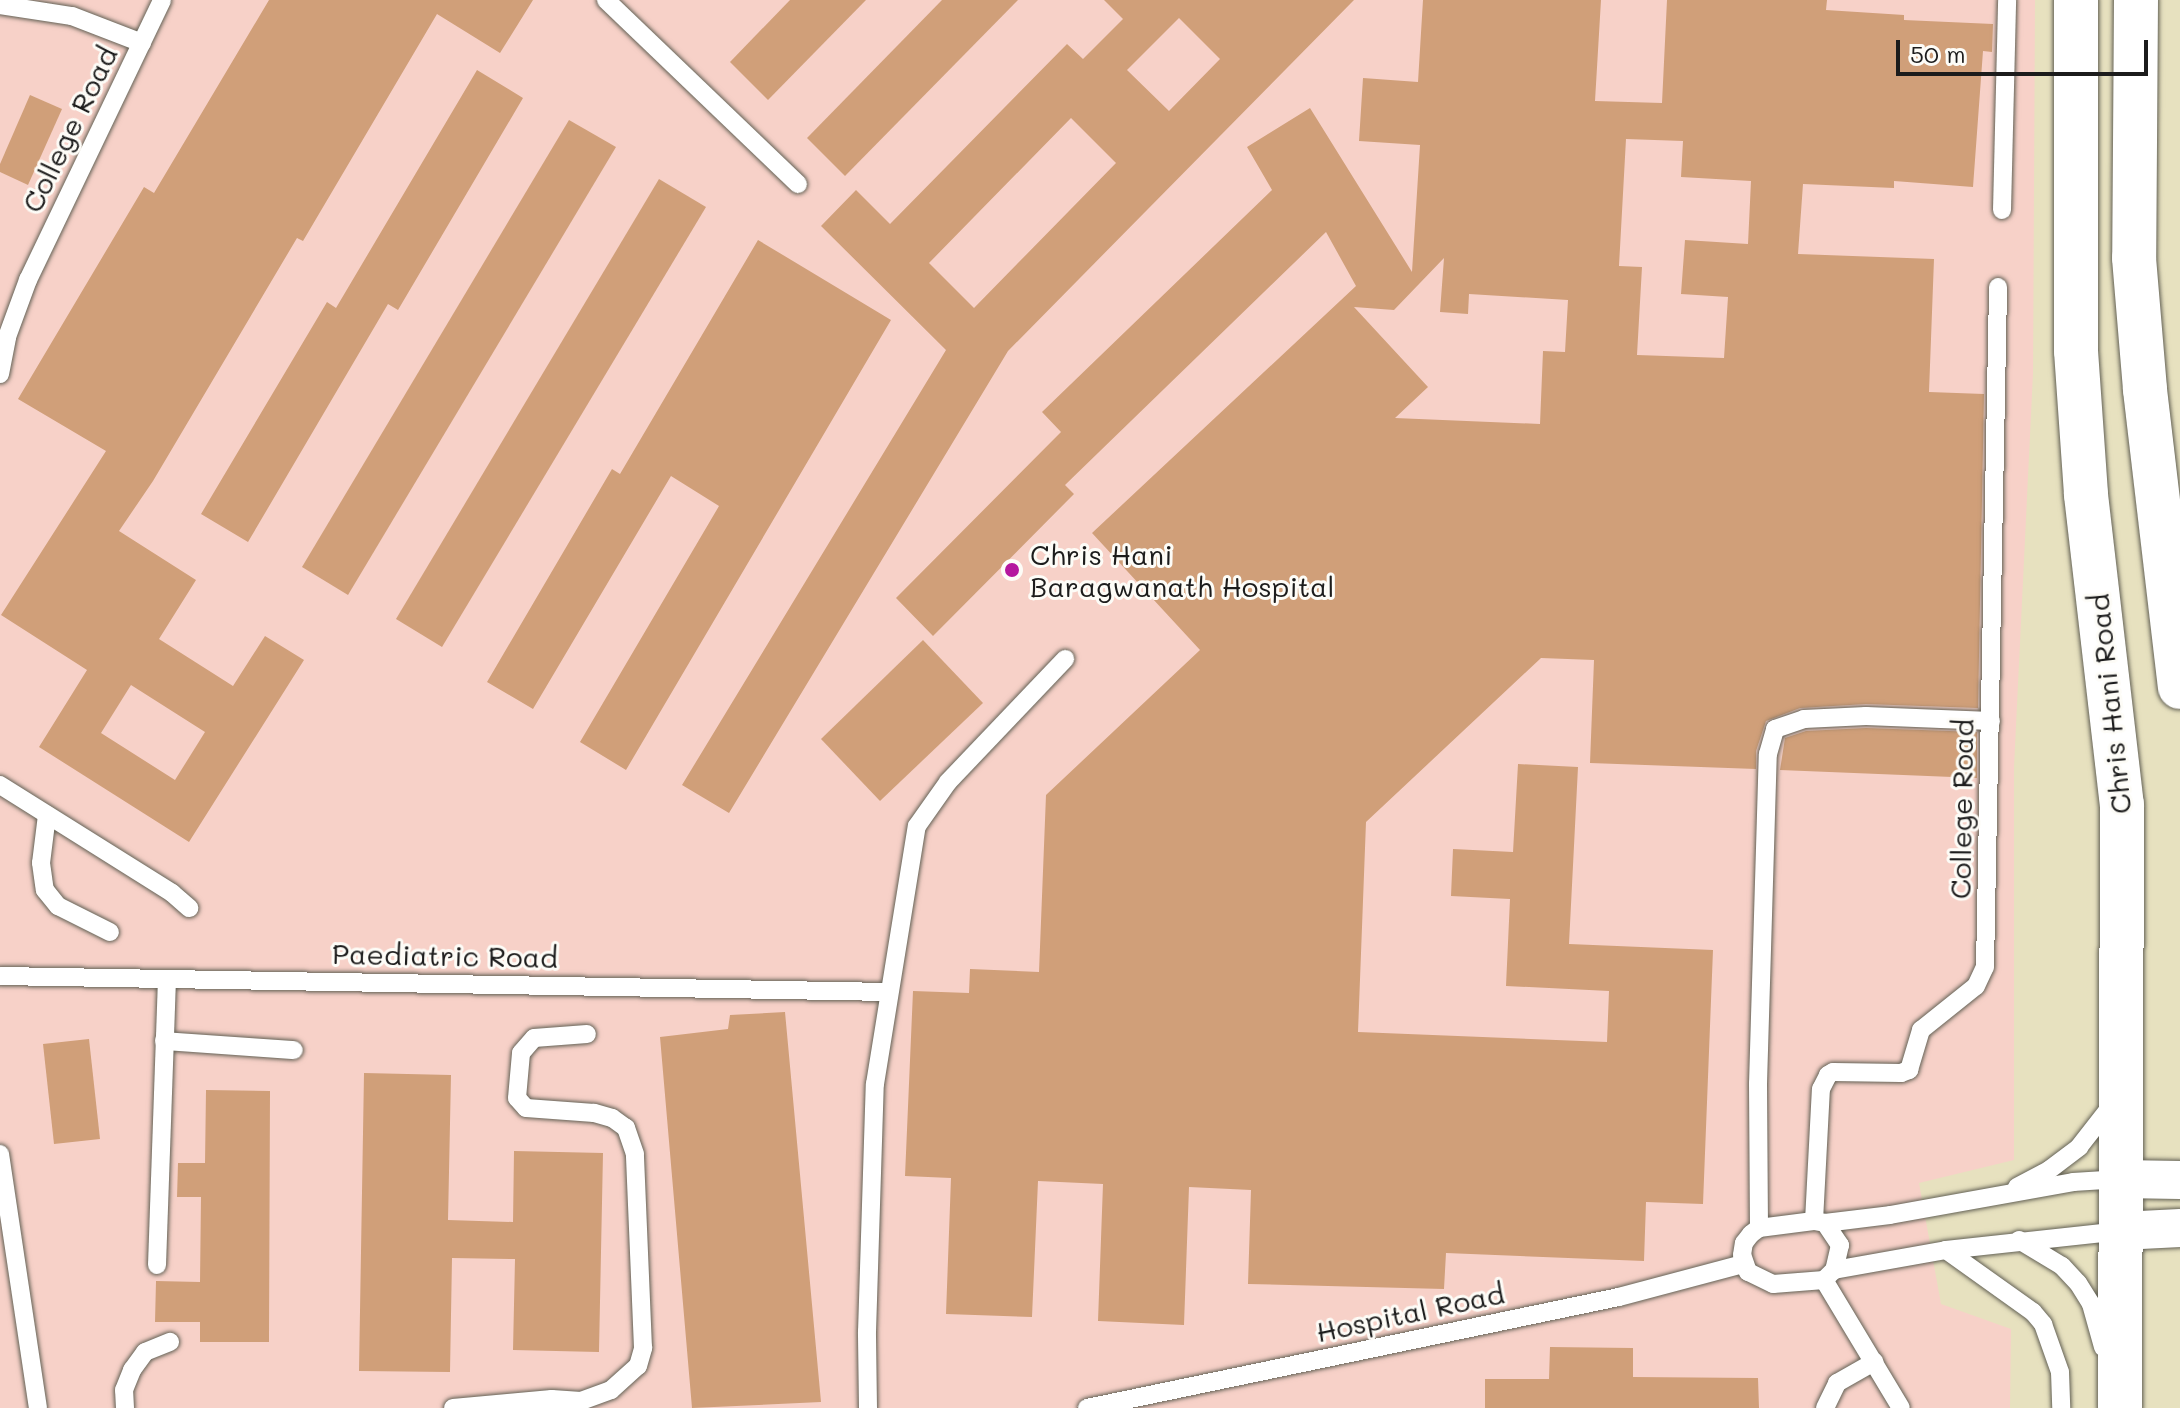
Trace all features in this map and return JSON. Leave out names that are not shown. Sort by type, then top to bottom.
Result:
[{"type":"main road","name":"Chris Hani Road","points":[[2076,0],[2076,351],[2086,495],[2122,804],[2123,1085],[2118,1408]]},
{"type":"main road","points":[[2136,0],[2134,258],[2145,390],[2180,687]]},
{"type":"street","points":[[2121,1179],[2180,1180]]},
{"type":"street","points":[[2121,1231],[2180,1228]]},
{"type":"lane","name":"College Road","points":[[0,374],[7,337],[28,280],[162,0]]},
{"type":"lane","points":[[606,0],[798,184]]},
{"type":"lane","points":[[2002,210],[2007,0]]},
{"type":"lane","points":[[0,5],[72,16],[142,43]]},
{"type":"lane","name":"College Road","points":[[1819,1222],[1821,1089],[1828,1075],[1833,1072],[1901,1073],[1909,1070],[1921,1030],[1976,986],[1983,976],[1991,721],[1998,287]]},
{"type":"lane","points":[[868,1408],[867,1332],[875,1084],[917,826],[948,782],[1065,659]]},
{"type":"lane","points":[[1759,1228],[1758,1084],[1767,782],[1768,754],[1775,729],[1804,719],[1866,716],[1991,721]]},
{"type":"lane","points":[[0,785],[172,893],[189,908]]},
{"type":"lane","points":[[47,815],[41,863],[45,890],[58,906],[110,932]]},
{"type":"lane","name":"Paediatric Road","points":[[0,976],[889,992]]},
{"type":"lane","points":[[157,1265],[167,979]]},
{"type":"lane","points":[[453,1408],[552,1399],[590,1404],[631,1375],[638,1366],[643,1348],[635,1154],[626,1128],[612,1118],[594,1113],[526,1108],[517,1098],[521,1053],[534,1038],[587,1034]]},
{"type":"lane","points":[[164,1041],[294,1050]]},
{"type":"lane","points":[[1996,1197],[2049,1170],[2079,1147],[2104,1118],[2123,1085]]},
{"type":"lane","points":[[0,1154],[38,1408]]},
{"type":"lane","points":[[2121,1179],[2073,1182],[1996,1197],[1759,1228],[1744,1243],[1743,1264],[1755,1278],[1773,1284],[1946,1250],[2121,1231]]},
{"type":"lane","points":[[1819,1222],[1840,1245],[1829,1275],[1901,1408]]},
{"type":"lane","points":[[2019,1240],[2062,1266],[2084,1294],[2099,1327],[2118,1408]]},
{"type":"lane","points":[[1946,1250],[2033,1312],[2043,1324],[2060,1372],[2061,1408]]},
{"type":"lane","name":"Hospital Road","points":[[1087,1408],[1619,1297],[1743,1264]]},
{"type":"lane","points":[[125,1408],[124,1390],[132,1370],[145,1352],[170,1342]]},
{"type":"lane","points":[[1825,1408],[1837,1383],[1874,1362]]},
{"type":"shaded area","name":"Chris Hani Baragwanath Hospital","points":[[0,0],[2035,0],[2033,373],[2014,767],[2014,1160],[1919,1183],[1941,1304],[2011,1329],[2010,1408],[0,1408]]},
{"type":"building","points":[[269,0],[533,0],[500,53],[437,14],[303,241],[297,238],[153,481],[119,531],[196,580],[159,639],[233,686],[265,636],[304,660],[189,842],[39,747],[87,670],[1,615],[106,451],[18,399],[144,187],[154,193]],"holes":[[[131,685],[205,732],[175,780],[101,733]]]},
{"type":"building","points":[[790,0],[866,0],[768,100],[730,62]]},
{"type":"building","points":[[942,0],[1018,0],[845,176],[807,138]]},
{"type":"building","points":[[1104,0],[1354,0],[1008,351],[729,813],[682,785],[946,350],[821,226],[856,190],[890,224],[1067,44],[1083,59],[1123,19]],"holes":[[[1179,18],[1220,59],[1169,111],[1127,70]],[[1071,118],[1116,163],[974,308],[929,263]]]},
{"type":"building","points":[[1423,0],[1601,0],[1595,101],[1662,103],[1667,0],[1827,0],[1826,10],[1904,15],[1904,20],[1993,24],[1992,52],[1983,51],[1973,187],[1894,181],[1894,188],[1803,184],[1798,254],[1934,259],[1929,392],[1984,394],[1978,708],[1866,704],[1800,708],[1766,721],[1756,751],[1756,769],[1590,763],[1594,660],[1541,658],[1366,822],[1358,1032],[1607,1042],[1609,991],[1506,986],[1510,899],[1451,896],[1453,849],[1513,852],[1518,764],[1578,767],[1569,944],[1713,950],[1703,1204],[1646,1202],[1644,1261],[1446,1253],[1444,1289],[1248,1284],[1251,1190],[1189,1187],[1184,1325],[1098,1321],[1103,1184],[1038,1181],[1032,1317],[946,1314],[951,1178],[905,1176],[913,991],[969,993],[970,969],[1039,972],[1046,795],[1200,650],[1092,533],[1356,286],[1326,232],[1065,485],[1074,494],[933,636],[896,598],[1061,432],[1042,412],[1272,190],[1247,147],[1310,108],[1412,272],[1420,145],[1359,141],[1363,78],[1418,82]],"holes":[[[1626,139],[1683,141],[1681,177],[1751,181],[1748,244],[1685,240],[1681,294],[1728,297],[1724,358],[1637,355],[1642,267],[1619,266]],[[1444,258],[1440,312],[1468,314],[1469,294],[1568,300],[1565,352],[1543,351],[1540,424],[1395,418],[1428,387],[1354,307],[1394,310]]]},
{"type":"building","points":[[477,70],[523,98],[398,310],[388,304],[248,542],[201,514],[327,302],[336,308]]},
{"type":"building","points":[[30,95],[62,109],[28,185],[0,172],[0,164]]},
{"type":"building","points":[[569,120],[616,147],[348,595],[302,567]]},
{"type":"building","points":[[659,179],[706,207],[442,647],[396,619]]},
{"type":"building","points":[[758,240],[891,320],[626,770],[580,742],[719,506],[671,476],[533,709],[487,682],[612,469],[620,474]]},
{"type":"building","points":[[923,640],[983,703],[880,801],[821,739]]},
{"type":"building","points":[[1866,728],[1977,732],[1977,778],[1780,770],[1785,738],[1806,731]]},
{"type":"building","points":[[785,1012],[821,1402],[692,1408],[660,1037],[728,1029],[730,1015]]},
{"type":"building","points":[[89,1039],[100,1139],[54,1144],[43,1044]]},
{"type":"building","points":[[364,1073],[451,1075],[448,1220],[513,1222],[514,1151],[603,1153],[599,1352],[513,1350],[515,1259],[452,1258],[450,1372],[359,1371]]},
{"type":"building","points":[[206,1090],[270,1091],[269,1342],[200,1342],[200,1322],[155,1322],[156,1281],[200,1282],[201,1197],[177,1197],[178,1163],[205,1163]]},
{"type":"building","points":[[1550,1347],[1633,1348],[1633,1377],[1758,1378],[1759,1408],[1485,1408],[1485,1379],[1549,1379]]},
{"type":"place","name":"Chris Hani Baragwanath Hospital","points":[[1012,570]]}]
